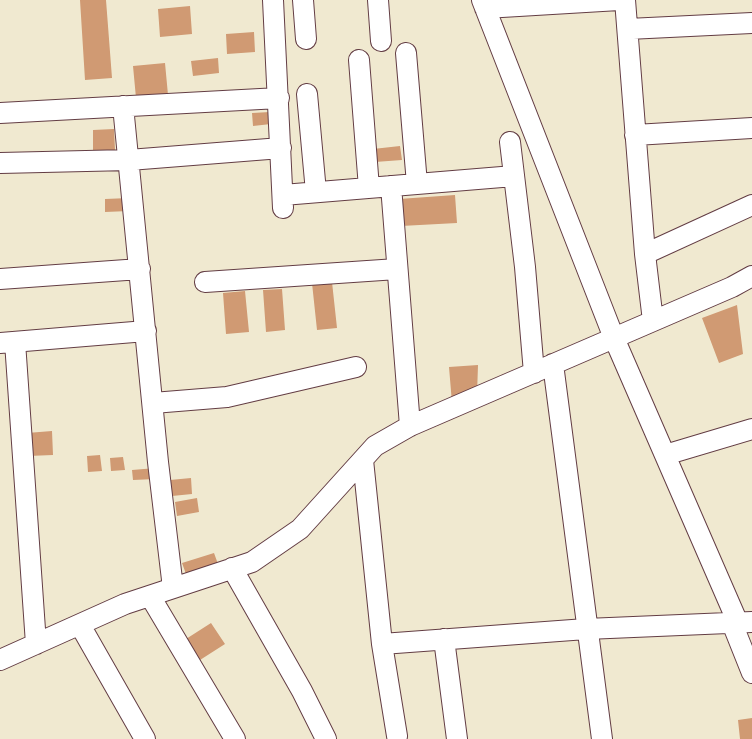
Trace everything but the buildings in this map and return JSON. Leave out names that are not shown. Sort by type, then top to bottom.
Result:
[{"type":"street","points":[[273,0],[283,202],[316,192],[514,176]]},
{"type":"street","points":[[303,0],[306,39]]},
{"type":"street","points":[[378,0],[381,41]]},
{"type":"street","points":[[619,0],[484,4],[614,338],[741,623],[752,673]]},
{"type":"street","points":[[625,0],[645,254],[653,321]]},
{"type":"street","points":[[628,30],[752,23]]},
{"type":"street","points":[[406,53],[417,184]]},
{"type":"street","points":[[359,60],[369,188]]},
{"type":"street","points":[[307,94],[316,192]]},
{"type":"street","points":[[0,113],[279,98]]},
{"type":"street","points":[[123,106],[173,588]]},
{"type":"street","points":[[635,135],[752,128]]},
{"type":"street","points":[[510,142],[525,267],[534,373]]},
{"type":"street","points":[[0,163],[129,160],[281,148]]},
{"type":"street","points":[[391,186],[410,426]]},
{"type":"street","points":[[645,254],[752,205]]},
{"type":"street","points":[[0,279],[140,269]]},
{"type":"street","points":[[205,282],[397,269]]},
{"type":"street","points":[[0,660],[125,604],[252,562],[300,529],[376,446],[410,426],[732,287],[752,276]]},
{"type":"street","points":[[36,644],[8,342],[146,331]]},
{"type":"street","points":[[553,364],[586,628],[602,739]]},
{"type":"street","points":[[153,404],[227,397],[356,368]]},
{"type":"street","points":[[665,455],[752,429]]},
{"type":"street","points":[[363,460],[382,644],[397,736]]},
{"type":"street","points":[[232,568],[302,691],[326,739]]},
{"type":"street","points":[[150,596],[236,739]]},
{"type":"street","points":[[382,644],[586,628],[741,623]]},
{"type":"street","points":[[80,625],[145,739]]},
{"type":"street","points":[[444,639],[457,739]]}]
